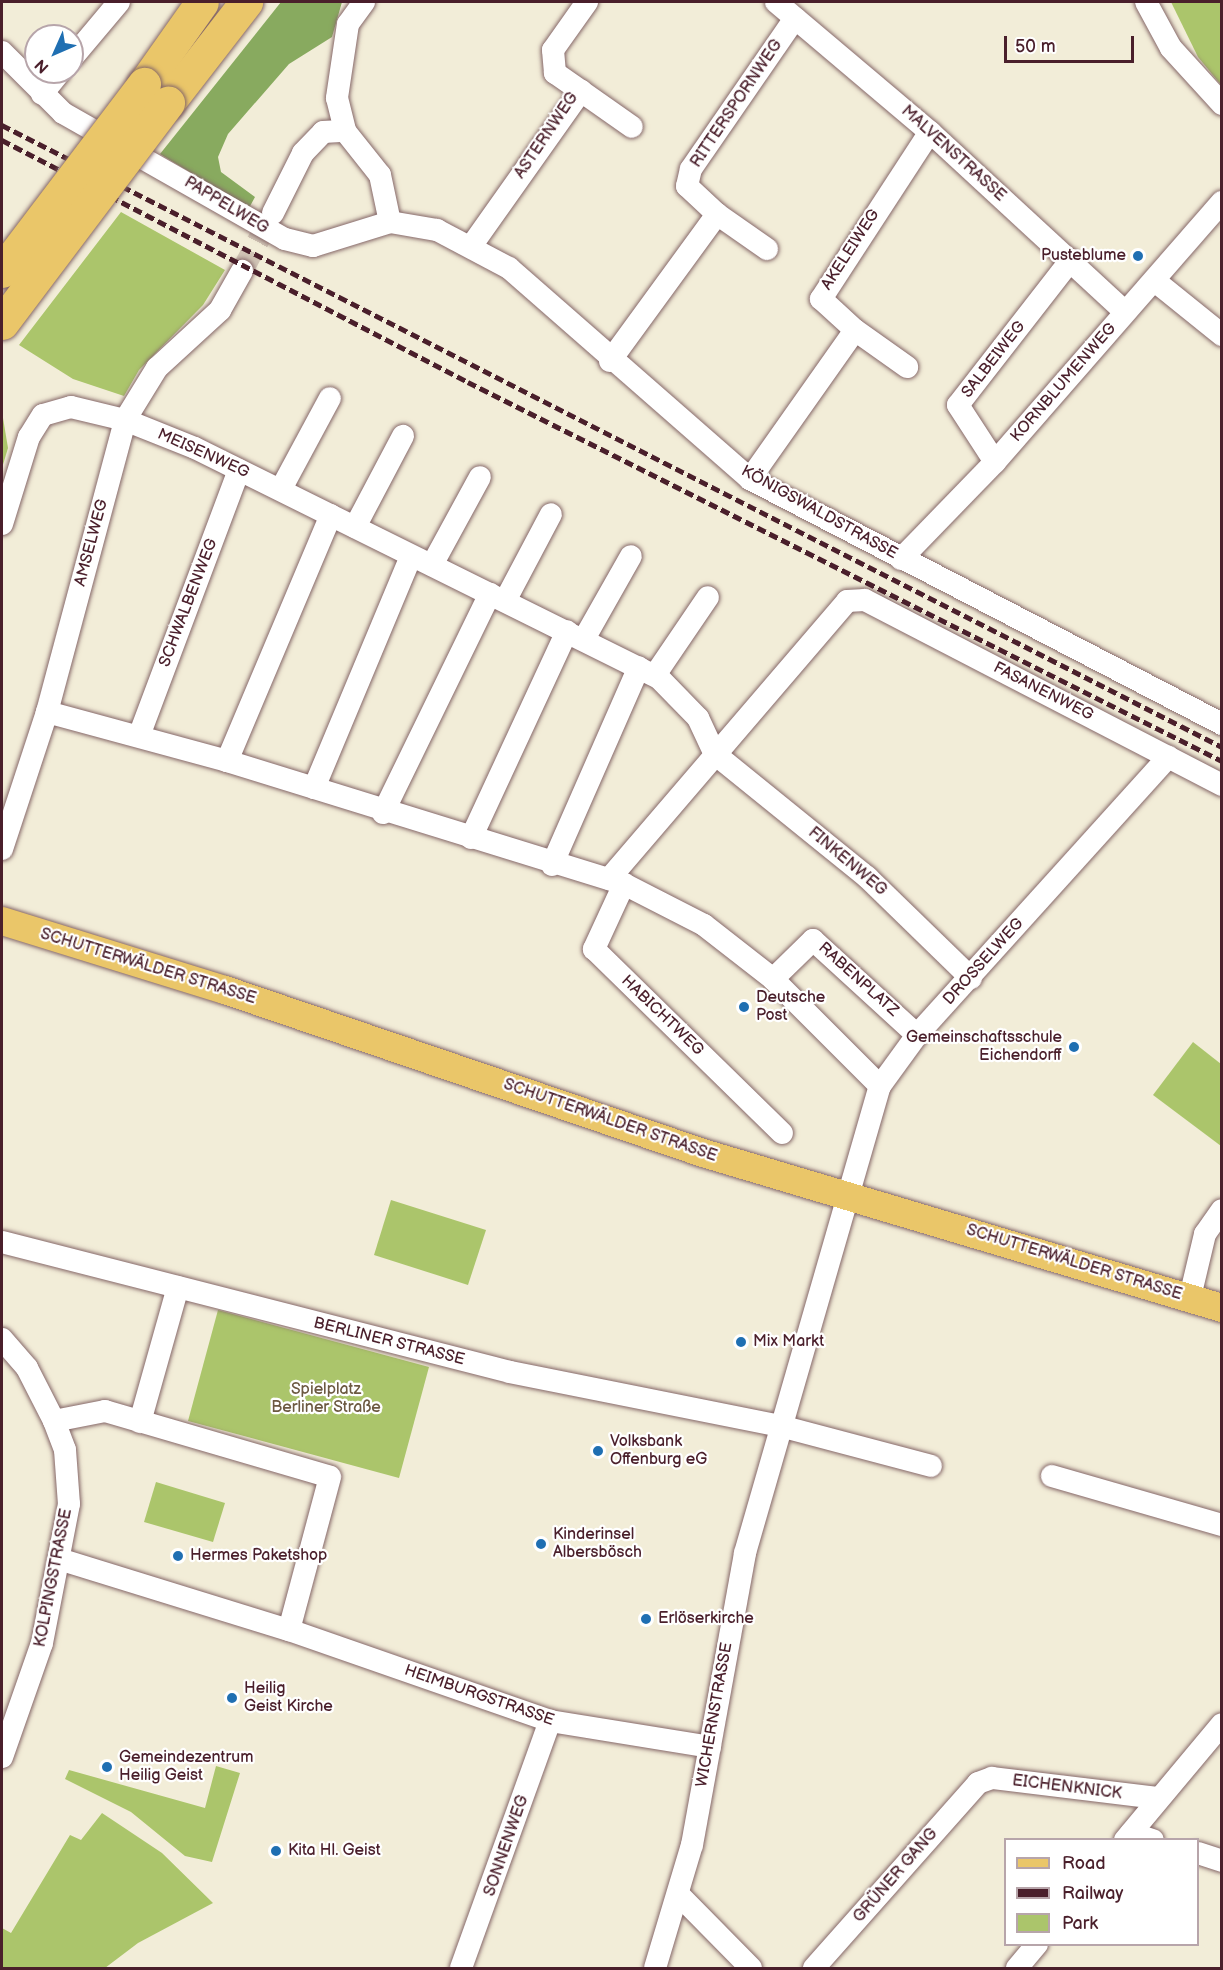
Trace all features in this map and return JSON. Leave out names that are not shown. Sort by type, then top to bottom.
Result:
[{"type":"highway","points":[[2,323],[156,93],[202,2]]},
{"type":"highway","points":[[2,271],[156,93],[246,2]]},
{"type":"main road","name":"SCHUTTERWÄLDER STRASSE","points":[[2,921],[225,990],[703,1153],[1221,1308]]},
{"type":"street","points":[[84,44],[119,2]]},
{"type":"street","points":[[364,2],[348,24],[337,98],[345,131],[380,175],[390,222]]},
{"type":"street","name":"ASTERNWEG","points":[[472,245],[581,91],[555,73],[553,50],[587,2]]},
{"type":"street","name":"MALVENSTRASSE","points":[[776,2],[930,132],[1125,312]]},
{"type":"street","points":[[1146,2],[1171,48],[1221,104]]},
{"type":"street","name":"RITTERSPORNWEG","points":[[717,214],[687,186],[691,169],[795,18]]},
{"type":"street","name":"PAPPELWEG","points":[[2,52],[63,113],[285,239],[312,246],[390,222]]},
{"type":"street","points":[[42,94],[50,84]]},
{"type":"street","points":[[581,91],[632,128]]},
{"type":"street","points":[[273,213],[303,153],[322,132],[345,131]]},
{"type":"street","name":"AKELEIWEG","points":[[855,330],[821,299],[930,132]]},
{"type":"street","name":"KORNBLUMENWEG","points":[[901,560],[995,462],[1125,312],[1155,281],[1221,202]]},
{"type":"street","points":[[610,361],[717,214],[767,249]]},
{"type":"street","name":"KÖNIGSWALDSTRASSE","points":[[390,222],[437,230],[472,245],[509,268],[610,361],[750,478],[901,560],[1217,715]]},
{"type":"street","name":"SALBEIWEG","points":[[995,462],[958,405],[1071,260]]},
{"type":"street","name":"AMSELWEG","points":[[2,849],[47,712],[125,420],[157,368],[220,310],[242,271]]},
{"type":"street","points":[[1155,281],[1221,335]]},
{"type":"street","points":[[750,478],[855,330],[907,367]]},
{"type":"street","points":[[281,489],[330,398]]},
{"type":"street","name":"MEISENWEG","points":[[2,524],[29,436],[43,415],[71,407],[125,420],[281,489],[421,561],[647,671],[698,718],[715,754]]},
{"type":"street","points":[[355,527],[404,436]]},
{"type":"street","name":"SCHWALBENWEG","points":[[138,736],[239,470]]},
{"type":"street","points":[[314,788],[421,561],[480,477]]},
{"type":"street","points":[[383,813],[498,597],[550,514]]},
{"type":"street","points":[[227,761],[331,515]]},
{"type":"street","points":[[471,838],[575,635],[631,556]]},
{"type":"street","points":[[552,865],[647,671],[708,597]]},
{"type":"street","name":"FASANENWEG","points":[[715,754],[848,601],[865,600],[1221,785]]},
{"type":"street","points":[[47,712],[227,761],[314,788],[383,813],[471,838],[552,865],[616,881],[704,925],[773,979],[880,1086]]},
{"type":"street","points":[[616,881],[715,754]]},
{"type":"street","name":"FINKENWEG","points":[[715,754],[867,877],[971,978]]},
{"type":"street","name":"DROSSELWEG","points":[[852,1196],[880,1086],[917,1035],[971,978],[1168,757]]},
{"type":"street","name":"HABICHTWEG","points":[[616,881],[594,949],[782,1133]]},
{"type":"street","name":"RABENPLATZ","points":[[773,979],[813,940],[917,1035]]},
{"type":"street","name":"WICHERNSTRASSE","points":[[655,1968],[680,1896],[745,1553],[780,1426],[852,1196]]},
{"type":"street","points":[[1190,1298],[1205,1234],[1221,1210]]},
{"type":"street","name":"BERLINER STRASSE","points":[[2,1242],[510,1372],[780,1426]]},
{"type":"street","points":[[140,1422],[178,1287]]},
{"type":"street","name":"KOLPINGSTRASSE","points":[[2,1339],[27,1368],[54,1421],[65,1450],[69,1504],[42,1643],[2,1757]]},
{"type":"street","points":[[54,1421],[88,1411],[140,1422],[330,1477],[289,1630]]},
{"type":"street","points":[[780,1426],[931,1466]]},
{"type":"street","points":[[1052,1476],[1221,1525]]},
{"type":"street","name":"HEIMBURGSTRASSE","points":[[59,1559],[289,1630],[550,1722],[710,1747]]},
{"type":"street","name":"SONNENWEG","points":[[461,1968],[550,1722]]},
{"type":"street","points":[[1128,1836],[1157,1798],[1221,1724]]},
{"type":"street","name":"EICHENKNICK","points":[[978,1783],[992,1778],[1157,1798]]},
{"type":"street","name":"GRÜNER GANG","points":[[814,1968],[978,1783]]},
{"type":"street","points":[[1128,1836],[1145,1838]]},
{"type":"street","points":[[1199,1854],[1221,1861]]},
{"type":"street","points":[[680,1896],[751,1968]]},
{"type":"street","points":[[1017,1968],[1035,1946]]},
{"type":"green space","points":[[281,2],[342,2],[332,37],[289,64],[228,134],[218,157],[221,172],[255,197],[249,208],[160,154]]},
{"type":"green space","points":[[1171,2],[1221,2],[1221,85],[1198,57]]},
{"type":"green space","points":[[121,212],[225,270],[203,305],[139,370],[124,396],[73,379],[19,345]]},
{"type":"green space","points":[[2,412],[8,448],[2,468]]},
{"type":"green space","points":[[1193,1042],[1221,1064],[1221,1146],[1153,1095]]},
{"type":"green space","points":[[391,1200],[486,1230],[468,1285],[374,1255]]},
{"type":"green space","name":"Spielplatz Berliner Straße","points":[[218,1310],[429,1367],[399,1478],[188,1421]]},
{"type":"green space","points":[[156,1482],[225,1503],[213,1542],[144,1522]]},
{"type":"green space","points":[[216,1766],[240,1773],[212,1862],[185,1856],[131,1812],[65,1779],[69,1770],[205,1808]]},
{"type":"green space","points":[[102,1813],[162,1853],[213,1903],[138,1943],[105,1968],[2,1968],[2,1928],[11,1933],[70,1835],[81,1840]]},
{"type":"tunnel","points":[[242,271],[273,213]]},
{"type":"railway","points":[[2,125],[1222,747]]},
{"type":"railway","points":[[2,140],[468,382],[1222,761]]},
{"type":"place","name":"Pusteblume","points":[[1138,256]]},
{"type":"place","name":"Deutsche Post","points":[[744,1007]]},
{"type":"place","name":"Gemeinschaftsschule Eichendorff","points":[[1074,1047]]},
{"type":"place","name":"Mix Markt","points":[[741,1342]]},
{"type":"place","name":"Volksbank Offenburg eG","points":[[598,1451]]},
{"type":"place","name":"Kinderinsel Albersbösch","points":[[541,1544]]},
{"type":"place","name":"Hermes Paketshop","points":[[178,1556]]},
{"type":"place","name":"Erlöserkirche","points":[[646,1619]]},
{"type":"place","name":"Heilig Geist Kirche","points":[[232,1698]]},
{"type":"place","name":"Gemeindezentrum Heilig Geist","points":[[107,1767]]},
{"type":"place","name":"Kita Hl. Geist","points":[[276,1851]]}]
